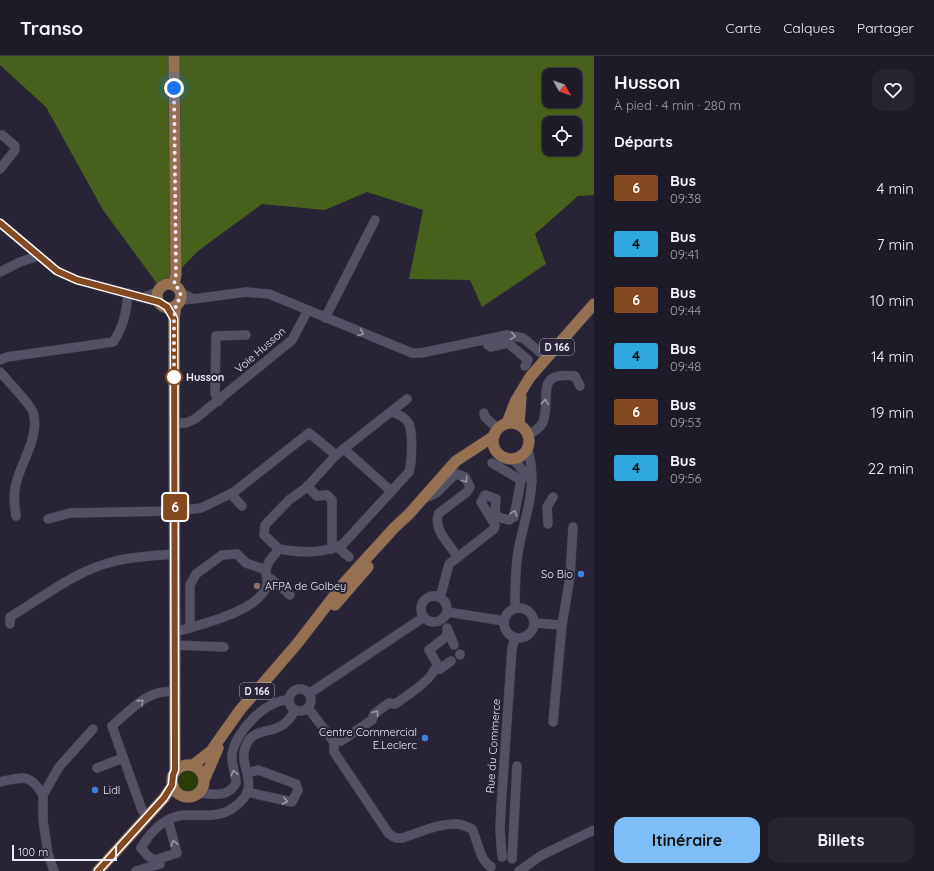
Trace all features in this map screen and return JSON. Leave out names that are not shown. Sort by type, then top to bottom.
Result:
[{"type":"main road","points":[[98,871],[164,798],[172,785],[175,770],[176,645],[174,319],[170,296],[176,274],[174,263],[174,56]]},
{"type":"main road","name":"D 166","points":[[191,764],[211,751],[240,710],[297,644],[344,582],[424,498],[456,461],[499,430],[530,377],[594,304]]},
{"type":"main road","name":"D 166","points":[[519,424],[522,390]]},
{"type":"main road","points":[[519,424],[529,435],[530,445],[524,455],[514,460],[504,458],[496,452],[494,447],[499,430],[519,424]]},
{"type":"main road","points":[[466,454],[496,452]]},
{"type":"main road","name":"D 166","points":[[205,778],[220,740]]},
{"type":"main road","points":[[172,785],[175,790],[184,796],[189,797],[199,793],[203,789],[205,778],[200,768],[191,764],[176,743]]},
{"type":"main road","points":[[175,770],[179,767],[191,764]]},
{"type":"main road","points":[[147,816],[184,796]]},
{"type":"street","points":[[0,169],[15,150],[15,146],[2,135]]},
{"type":"street","points":[[325,318],[375,220]]},
{"type":"street","points":[[0,223],[14,232],[38,256],[57,271],[77,280],[128,293],[145,297],[170,296],[193,299],[258,292],[269,294],[412,353],[421,353],[507,335],[523,338],[547,358]]},
{"type":"street","points":[[0,272],[20,262],[38,256]]},
{"type":"street","points":[[0,360],[7,357],[113,342],[118,335],[127,309],[128,293]]},
{"type":"street","name":"Voie Husson","points":[[175,424],[186,423],[195,419],[292,340],[308,310]]},
{"type":"street","name":"Voie Husson","points":[[219,401],[215,393],[216,336],[246,335]]},
{"type":"street","points":[[487,340],[488,345],[492,347],[508,343],[528,360],[526,366]]},
{"type":"street","points":[[0,372],[33,411],[35,427],[29,448],[16,480],[13,497],[16,516]]},
{"type":"street","points":[[529,435],[539,428],[543,421],[548,382],[555,376],[575,376],[580,386]]},
{"type":"street","points":[[391,412],[404,418],[409,424],[411,464],[408,472],[342,544],[334,548],[303,554],[280,549],[264,535],[265,525],[289,500],[308,486],[336,455],[407,399]]},
{"type":"street","points":[[484,413],[485,417],[499,430]]},
{"type":"street","points":[[48,519],[78,512],[175,511],[201,508],[231,494],[309,433],[336,455]]},
{"type":"street","points":[[344,449],[391,491]]},
{"type":"street","points":[[515,608],[518,548],[532,492],[533,472],[528,450]]},
{"type":"street","points":[[514,460],[532,481]]},
{"type":"street","points":[[440,598],[446,568],[458,556],[494,529],[496,525],[480,502],[485,495],[496,499],[494,512],[498,517],[509,520],[514,517],[521,480],[492,462]]},
{"type":"street","points":[[424,498],[435,495],[452,476],[457,474],[464,477],[470,487],[467,492],[439,513],[436,518],[438,528],[458,556]]},
{"type":"street","points":[[308,486],[317,496],[326,495],[332,500],[334,548]]},
{"type":"street","points":[[231,494],[242,506]]},
{"type":"street","points":[[548,524],[547,507],[553,497]]},
{"type":"street","points":[[553,722],[562,625],[569,583],[573,528]]},
{"type":"street","points":[[334,548],[349,557]]},
{"type":"street","points":[[175,632],[218,620],[250,605],[261,595],[267,584],[267,564],[280,549]]},
{"type":"street","points":[[10,624],[10,617],[83,572],[110,562],[138,556],[175,554]]},
{"type":"street","points":[[190,628],[190,585],[196,574],[210,562],[222,555],[237,554],[290,595]]},
{"type":"street","points":[[454,645],[444,616],[446,604],[440,598],[430,597],[424,602],[421,609],[424,617],[430,622],[444,616],[504,621]]},
{"type":"street","points":[[515,608],[526,609],[530,613],[534,623],[533,629],[526,637],[515,638],[506,631],[504,621],[510,611],[515,608]]},
{"type":"street","points":[[310,693],[424,617]]},
{"type":"street","points":[[534,623],[562,625]]},
{"type":"street","points":[[447,628],[447,636],[429,650],[440,668],[451,661]]},
{"type":"street","name":"Rue du Commerce","points":[[502,857],[500,829],[501,808],[512,648],[515,638]]},
{"type":"street","points":[[176,645],[224,647]]},
{"type":"street","points":[[331,739],[341,741],[372,720],[374,714],[381,707],[389,702],[395,704],[418,688],[433,674],[434,670]]},
{"type":"street","points":[[297,688],[304,689],[310,693],[312,701],[308,708],[299,711],[294,710],[289,700],[291,693],[297,688]]},
{"type":"street","points":[[147,816],[142,810],[112,726],[137,706],[144,698],[155,693],[176,692]]},
{"type":"street","points":[[199,793],[224,794],[232,790],[236,783],[232,755],[233,748],[243,731],[266,708],[278,700],[289,700]]},
{"type":"street","points":[[308,708],[331,739],[334,752],[389,834],[396,838],[402,838],[441,826],[457,824],[472,828],[479,850],[491,869],[495,860],[502,857],[513,860],[542,855]]},
{"type":"street","points":[[168,820],[177,853],[175,855],[155,860],[148,856],[141,848],[148,836],[168,820],[185,815],[219,814],[237,805],[247,792],[250,783],[243,760],[243,754],[250,739],[256,734],[281,727],[294,710]]},
{"type":"street","points":[[54,871],[48,854],[43,820],[43,795],[59,767],[93,729]]},
{"type":"street","points":[[97,768],[123,758]]},
{"type":"street","points":[[517,766],[513,860],[519,871],[542,855],[594,830]]},
{"type":"street","points":[[247,792],[292,802],[296,798],[298,790],[296,784],[258,770],[248,773]]},
{"type":"street","points":[[0,782],[24,777],[30,778],[37,785],[43,795]]},
{"type":"street","points":[[136,871],[160,864]]},
{"type":"green space","points":[[0,56],[594,56],[594,195],[578,196],[535,234],[546,264],[482,307],[470,280],[409,279],[423,210],[367,192],[325,210],[262,204],[198,251],[161,289],[103,210],[46,107],[0,65]]},
{"type":"green space","points":[[189,771],[196,774],[199,781],[196,788],[189,791],[182,788],[179,781],[182,774]]},
{"type":"bus line","name":"6","points":[[0,223],[14,232],[38,256],[57,271],[77,280],[145,297],[159,302],[167,307],[174,319],[175,770],[172,785],[164,798],[98,871]]},
{"type":"place","name":"Husson","points":[[174,377]]},
{"type":"place","name":"So Bio","points":[[581,574]]},
{"type":"place","name":"AFPA de Golbey","points":[[257,586]]},
{"type":"place","name":"Centre Commercial E.Leclerc","points":[[425,738]]},
{"type":"place","name":"Lidl","points":[[95,790]]},
{"type":"route","points":[[174,88],[174,263],[176,274],[174,285],[181,293],[179,303],[176,305],[174,319],[174,377]]}]
